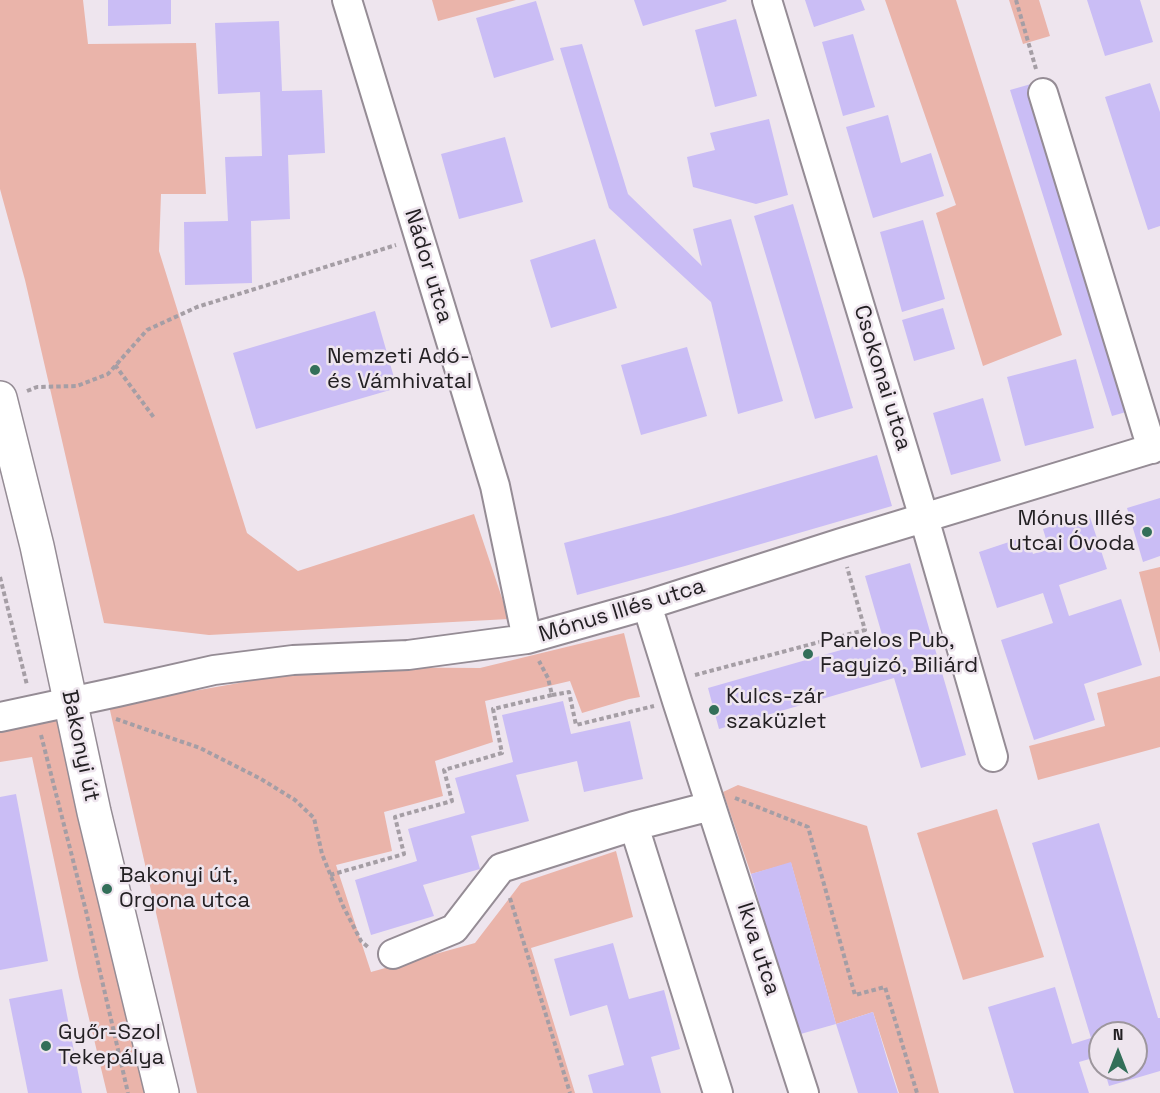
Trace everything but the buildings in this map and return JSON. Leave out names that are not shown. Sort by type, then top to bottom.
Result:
[{"type":"main road","name":"Bakonyi út","points":[[1,400],[37,546],[94,812],[162,1093]]},
{"type":"street","name":"Nádor utca","points":[[347,0],[495,486],[527,639]]},
{"type":"street","name":"Csokonai utca","points":[[767,0],[924,519],[993,757]]},
{"type":"street","points":[[1043,93],[1156,448]]},
{"type":"street","name":"Mónus Illés utca","points":[[0,717],[214,670],[293,660],[408,656],[527,639],[647,605],[841,543],[1156,448]]},
{"type":"street","name":"Ikva utca","points":[[647,605],[804,1093]]},
{"type":"street","points":[[393,954],[454,929],[501,868],[634,826],[711,806]]},
{"type":"street","points":[[634,826],[718,1093]]},
{"type":"path","points":[[1016,0],[1043,93]]},
{"type":"path","points":[[1,400],[37,387],[77,386],[108,374],[147,330],[197,307],[420,238]]},
{"type":"path","points":[[115,365],[154,419]]},
{"type":"path","points":[[330,875],[404,854],[395,817],[452,801],[444,770],[502,753],[493,709],[569,692],[576,725],[865,630],[841,543]]},
{"type":"path","points":[[0,577],[86,911],[128,1093]]},
{"type":"path","points":[[527,639],[548,678],[552,695]]},
{"type":"path","points":[[111,717],[200,748],[295,800],[314,818],[322,854],[330,875],[361,941],[376,955],[393,954]]},
{"type":"path","points":[[711,806],[735,798],[808,827],[855,995],[885,987],[917,1093]]},
{"type":"path","points":[[501,868],[570,1093]]},
{"type":"shaded area","points":[[0,0],[83,0],[88,44],[196,43],[206,194],[161,194],[159,251],[247,533],[298,571],[474,514],[509,619],[209,635],[104,623],[25,280],[0,189]]},
{"type":"shaded area","points":[[432,0],[516,0],[438,21]]},
{"type":"shaded area","points":[[885,0],[956,0],[1062,335],[983,366],[936,213],[956,205]]},
{"type":"shaded area","points":[[1009,0],[1039,0],[1050,36],[1023,44]]},
{"type":"shaded area","points":[[1160,567],[1160,653],[1139,572]]},
{"type":"shaded area","points":[[624,633],[640,697],[582,713],[570,681],[485,701],[493,742],[435,761],[443,796],[384,812],[392,851],[336,865],[371,972],[475,943],[521,883],[616,851],[633,917],[531,948],[575,1093],[197,1093],[109,706],[329,667],[480,668]]},
{"type":"shaded area","points":[[1160,676],[1160,747],[1038,780],[1029,746],[1105,726],[1097,693]]},
{"type":"shaded area","points":[[65,715],[160,1093],[107,1093],[79,977],[32,757],[0,762],[0,732]]},
{"type":"shaded area","points":[[738,785],[867,826],[939,1093],[899,1093],[873,1012],[836,1024],[791,863],[751,874],[723,792]]},
{"type":"shaded area","points":[[997,809],[1044,957],[963,980],[917,833]]},
{"type":"place","name":"Nemzeti Adó- és Vámhivatal","points":[[315,370]]},
{"type":"place","name":"Mónus Illés utcai Óvoda","points":[[1147,532]]},
{"type":"place","name":"Panelos Pub, Fagyizó, Biliárd","points":[[808,654]]},
{"type":"place","name":"Kulcs-zár szaküzlet","points":[[714,710]]},
{"type":"place","name":"Bakonyi út, Orgona utca","points":[[107,889]]},
{"type":"place","name":"Győr-Szol Tekepálya","points":[[46,1046]]}]
